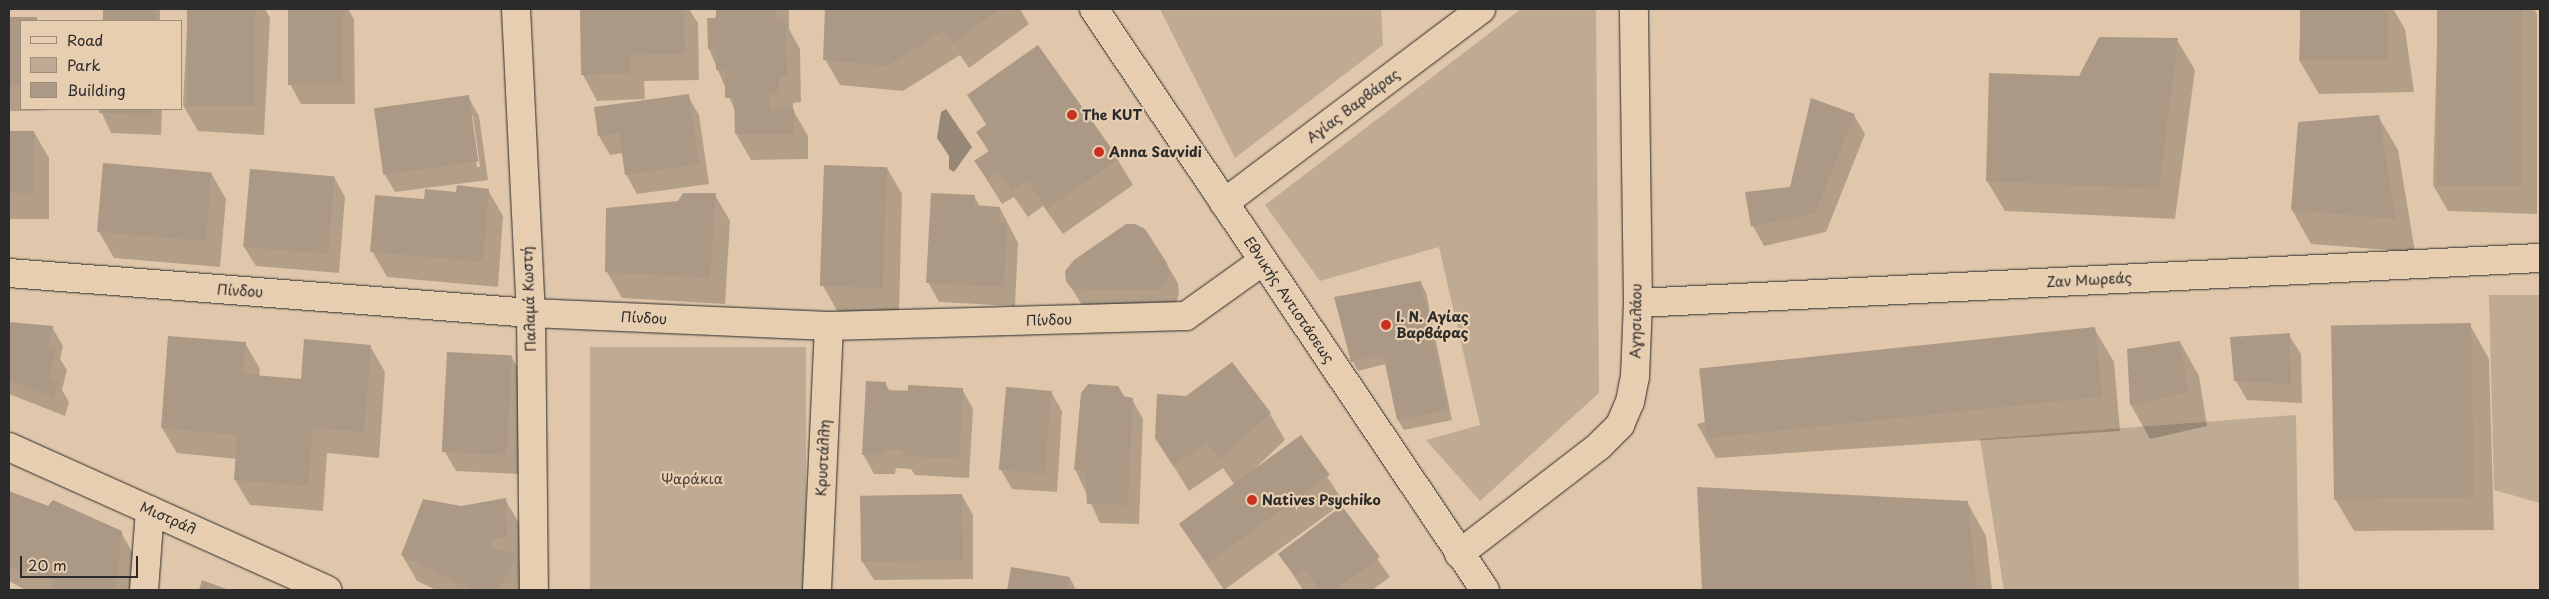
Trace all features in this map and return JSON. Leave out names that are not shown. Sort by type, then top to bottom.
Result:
[{"type":"street","name":"Παλαμά Κωστή","points":[[516,9],[531,313],[534,590]]},
{"type":"street","name":"Εθνικής Αντιστάσεως","points":[[1094,9],[1485,590]]},
{"type":"street","name":"Αγίας Βαρβάρας","points":[[1224,203],[1482,9]]},
{"type":"street","name":"Αγησιλάου","points":[[1459,554],[1598,446],[1620,425],[1630,402],[1635,377],[1638,303],[1634,9]]},
{"type":"street","name":"Ζαν Μωρεάς","points":[[1638,303],[2540,258]]},
{"type":"street","name":"Πίνδου","points":[[9,273],[531,313],[829,326],[1186,316],[1263,261]]},
{"type":"street","name":"Κρυστάλλη","points":[[817,590],[829,326]]},
{"type":"street","name":"Μιστράλ","points":[[9,447],[327,590]]},
{"type":"street","points":[[144,590],[150,510]]},
{"type":"green space","points":[[1160,9],[1381,9],[1383,45],[1235,158]]},
{"type":"green space","points":[[1521,9],[1596,9],[1599,393],[1480,501],[1426,440],[1480,425],[1439,247],[1320,281],[1265,205]]},
{"type":"green space","points":[[2489,295],[2540,295],[2540,503],[2494,490]]},
{"type":"green space","name":"Ψαράκια","points":[[590,347],[806,347],[806,590],[590,590]]},
{"type":"green space","points":[[2296,415],[2299,590],[2004,590],[1980,439]]},
{"type":"shaded area","points":[[946,109],[972,147],[954,172],[949,169],[949,156],[937,138],[941,112]]},
{"type":"building","points":[[103,9],[155,9],[155,20],[103,20]]},
{"type":"building","points":[[187,9],[255,9],[255,106],[187,106]]},
{"type":"building","points":[[288,9],[343,9],[343,85],[288,85]]},
{"type":"building","points":[[580,9],[684,9],[685,54],[630,55],[630,74],[581,75]]},
{"type":"building","points":[[716,9],[775,9],[775,21],[786,21],[787,77],[779,77],[779,94],[770,94],[770,109],[794,109],[794,134],[735,134],[734,98],[725,98],[725,70],[716,70],[716,49],[708,49],[707,18],[716,18]]},
{"type":"building","points":[[825,9],[1000,9],[953,43],[944,30],[888,66],[823,60]]},
{"type":"building","points":[[2300,9],[2388,9],[2388,60],[2300,60]]},
{"type":"building","points":[[2437,9],[2522,9],[2522,186],[2437,186]]},
{"type":"building","points":[[9,17],[37,17],[37,20],[20,20],[20,86],[9,86]]},
{"type":"building","points":[[2099,37],[2178,38],[2159,189],[1986,181],[1989,73],[2079,76]]},
{"type":"building","points":[[1038,45],[1119,159],[1047,209],[1027,181],[1012,191],[998,171],[987,179],[974,161],[989,151],[976,132],[987,124],[967,95]]},
{"type":"building","points":[[689,94],[699,164],[625,175],[619,133],[598,136],[594,107]]},
{"type":"building","points":[[469,95],[478,161],[383,175],[374,108]]},
{"type":"building","points":[[1811,98],[1855,114],[1815,213],[1751,227],[1745,192],[1790,187]]},
{"type":"building","points":[[99,110],[151,110],[151,116],[99,113]]},
{"type":"building","points":[[2379,115],[2396,219],[2291,210],[2298,122]]},
{"type":"building","points":[[9,131],[34,131],[34,193],[9,193]]},
{"type":"building","points":[[103,163],[212,172],[206,241],[97,232]]},
{"type":"building","points":[[824,165],[887,167],[883,288],[820,286]]},
{"type":"building","points":[[250,169],[335,176],[328,254],[243,247]]},
{"type":"building","points":[[457,185],[489,189],[483,262],[370,252],[375,195],[424,199],[425,189],[456,192]]},
{"type":"building","points":[[683,193],[716,193],[710,278],[605,272],[606,208],[678,201]]},
{"type":"building","points":[[931,193],[975,195],[974,205],[1000,207],[1000,222],[1007,223],[1004,287],[926,283]]},
{"type":"building","points":[[1126,224],[1135,224],[1145,229],[1167,263],[1169,274],[1165,284],[1157,290],[1072,289],[1066,281],[1065,271],[1074,260]]},
{"type":"building","name":"Ι. Ν. Αγίας Βαρβάρας","points":[[1421,281],[1447,410],[1397,420],[1383,354],[1351,362],[1334,297]]},
{"type":"building","points":[[9,322],[53,326],[48,348],[56,350],[49,379],[58,381],[54,397],[9,380]]},
{"type":"building","points":[[2471,323],[2474,497],[2334,499],[2331,325]]},
{"type":"building","points":[[2095,327],[2102,397],[1706,438],[1699,369]]},
{"type":"building","points":[[2290,333],[2291,384],[2234,381],[2230,337]]},
{"type":"building","points":[[168,336],[246,342],[243,374],[301,379],[304,339],[371,345],[364,432],[313,428],[308,486],[234,480],[237,435],[161,428]]},
{"type":"building","points":[[2180,341],[2188,392],[2130,405],[2127,349]]},
{"type":"building","points":[[447,352],[512,355],[507,455],[442,452]]},
{"type":"building","points":[[1232,362],[1271,413],[1219,459],[1207,443],[1173,466],[1155,438],[1157,394],[1186,396]]},
{"type":"building","points":[[866,381],[886,382],[886,390],[908,391],[908,385],[963,388],[959,459],[903,456],[903,450],[885,449],[884,455],[862,455]]},
{"type":"building","points":[[1088,384],[1118,386],[1124,396],[1133,398],[1128,505],[1087,504],[1085,471],[1074,470],[1081,393]]},
{"type":"building","points":[[1006,387],[1052,391],[1045,474],[999,470]]},
{"type":"building","points":[[1301,435],[1330,475],[1208,563],[1179,524]]},
{"type":"building","points":[[1697,487],[1968,501],[1977,590],[1702,590]]},
{"type":"building","points":[[9,491],[48,506],[53,500],[122,531],[116,590],[53,590],[54,580],[9,567]]},
{"type":"building","points":[[962,494],[963,560],[861,562],[860,496]]},
{"type":"building","points":[[506,498],[507,536],[492,540],[491,547],[516,555],[499,590],[474,590],[401,555],[423,499],[461,506]]},
{"type":"building","points":[[1342,506],[1380,557],[1335,590],[1320,590],[1305,570],[1295,577],[1278,554]]},
{"type":"building","points":[[1011,567],[1070,577],[1068,590],[1007,590]]},
{"type":"building","points":[[202,580],[229,590],[199,590]]},
{"type":"place","name":"The KUT","points":[[1072,115]]},
{"type":"place","name":"Anna Savvidi","points":[[1099,152]]},
{"type":"place","name":"Ι. Ν. Αγίας Βαρβάρας","points":[[1386,325]]},
{"type":"place","name":"Natives Psychiko","points":[[1252,500]]}]
